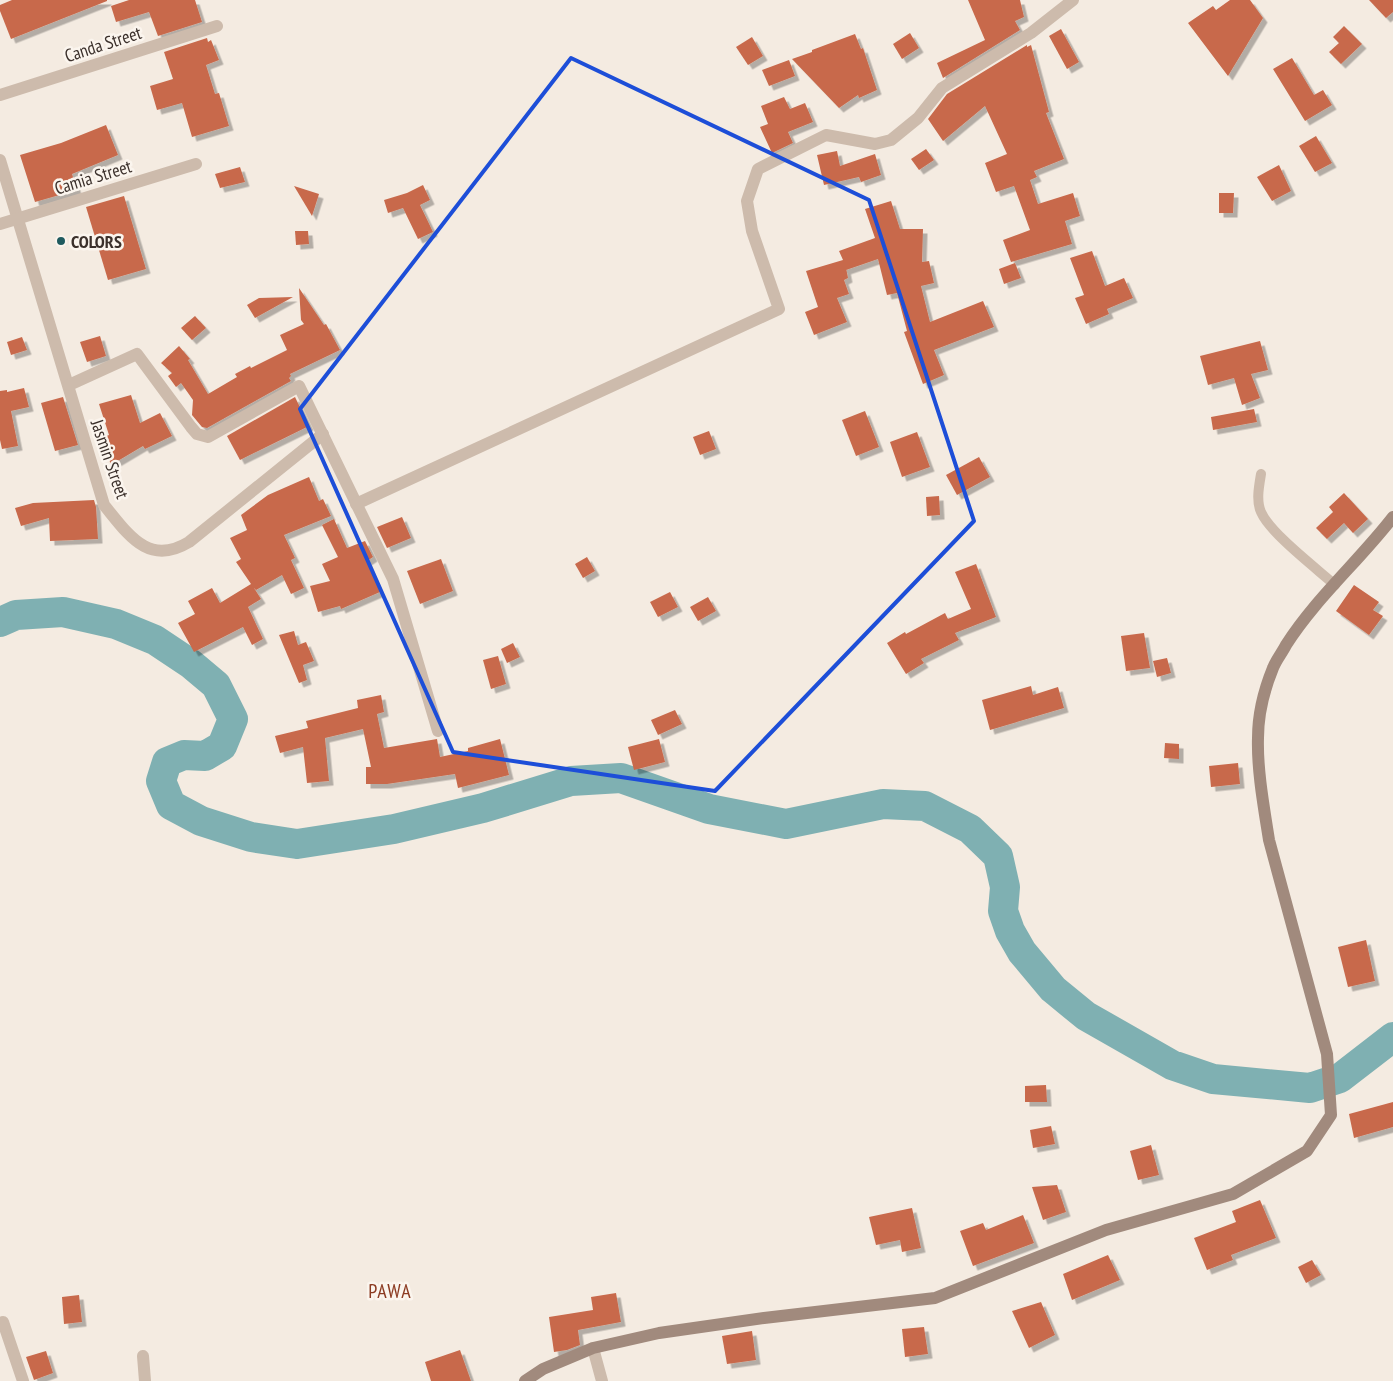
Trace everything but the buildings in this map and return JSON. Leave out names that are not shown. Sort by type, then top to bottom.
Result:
[{"type":"street","points":[[356,504],[779,308],[752,231],[747,201],[758,169],[826,134],[875,144],[891,140],[918,118],[942,88],[1031,34],[1073,0]]},
{"type":"street","name":"Canda Street","points":[[0,95],[218,26]]},
{"type":"street","name":"Jasmin Street","points":[[0,160],[104,504],[138,543],[150,549],[164,552],[177,550],[323,434]]},
{"type":"street","name":"Camia Street","points":[[0,224],[196,164]]},
{"type":"street","points":[[69,385],[137,354],[191,428],[202,436],[215,433],[299,386],[393,579],[438,731]]},
{"type":"street","points":[[524,1381],[543,1369],[593,1348],[659,1333],[764,1318],[936,1298],[1106,1230],[1234,1194],[1307,1151],[1331,1115],[1327,1054],[1269,840],[1263,804],[1258,740],[1260,713],[1273,667],[1312,609],[1374,543],[1393,518]]},
{"type":"street","points":[[3,1322],[22,1381]]},
{"type":"street","points":[[593,1348],[602,1381]]},
{"type":"street","points":[[143,1356],[145,1381]]},
{"type":"lane","points":[[1261,474],[1258,494],[1260,511],[1270,527],[1335,585]]},
{"type":"highlighted area","points":[[571,58],[869,200],[974,521],[715,791],[453,752],[300,409]]},
{"type":"waterway","points":[[0,622],[16,615],[63,612],[116,624],[155,640],[191,664],[216,685],[233,719],[222,746],[205,756],[184,755],[167,762],[161,781],[171,805],[201,821],[251,837],[297,844],[394,829],[483,808],[571,781],[621,778],[709,809],[786,824],[883,804],[925,806],[970,829],[998,856],[1005,887],[1003,911],[1010,931],[1022,952],[1053,989],[1086,1016],[1172,1065],[1213,1079],[1310,1088],[1340,1078],[1393,1037]]},
{"type":"place","name":"COLORS","points":[[61,241]]},
{"type":"district","name":"PAWA","points":[[390,1291]]}]
